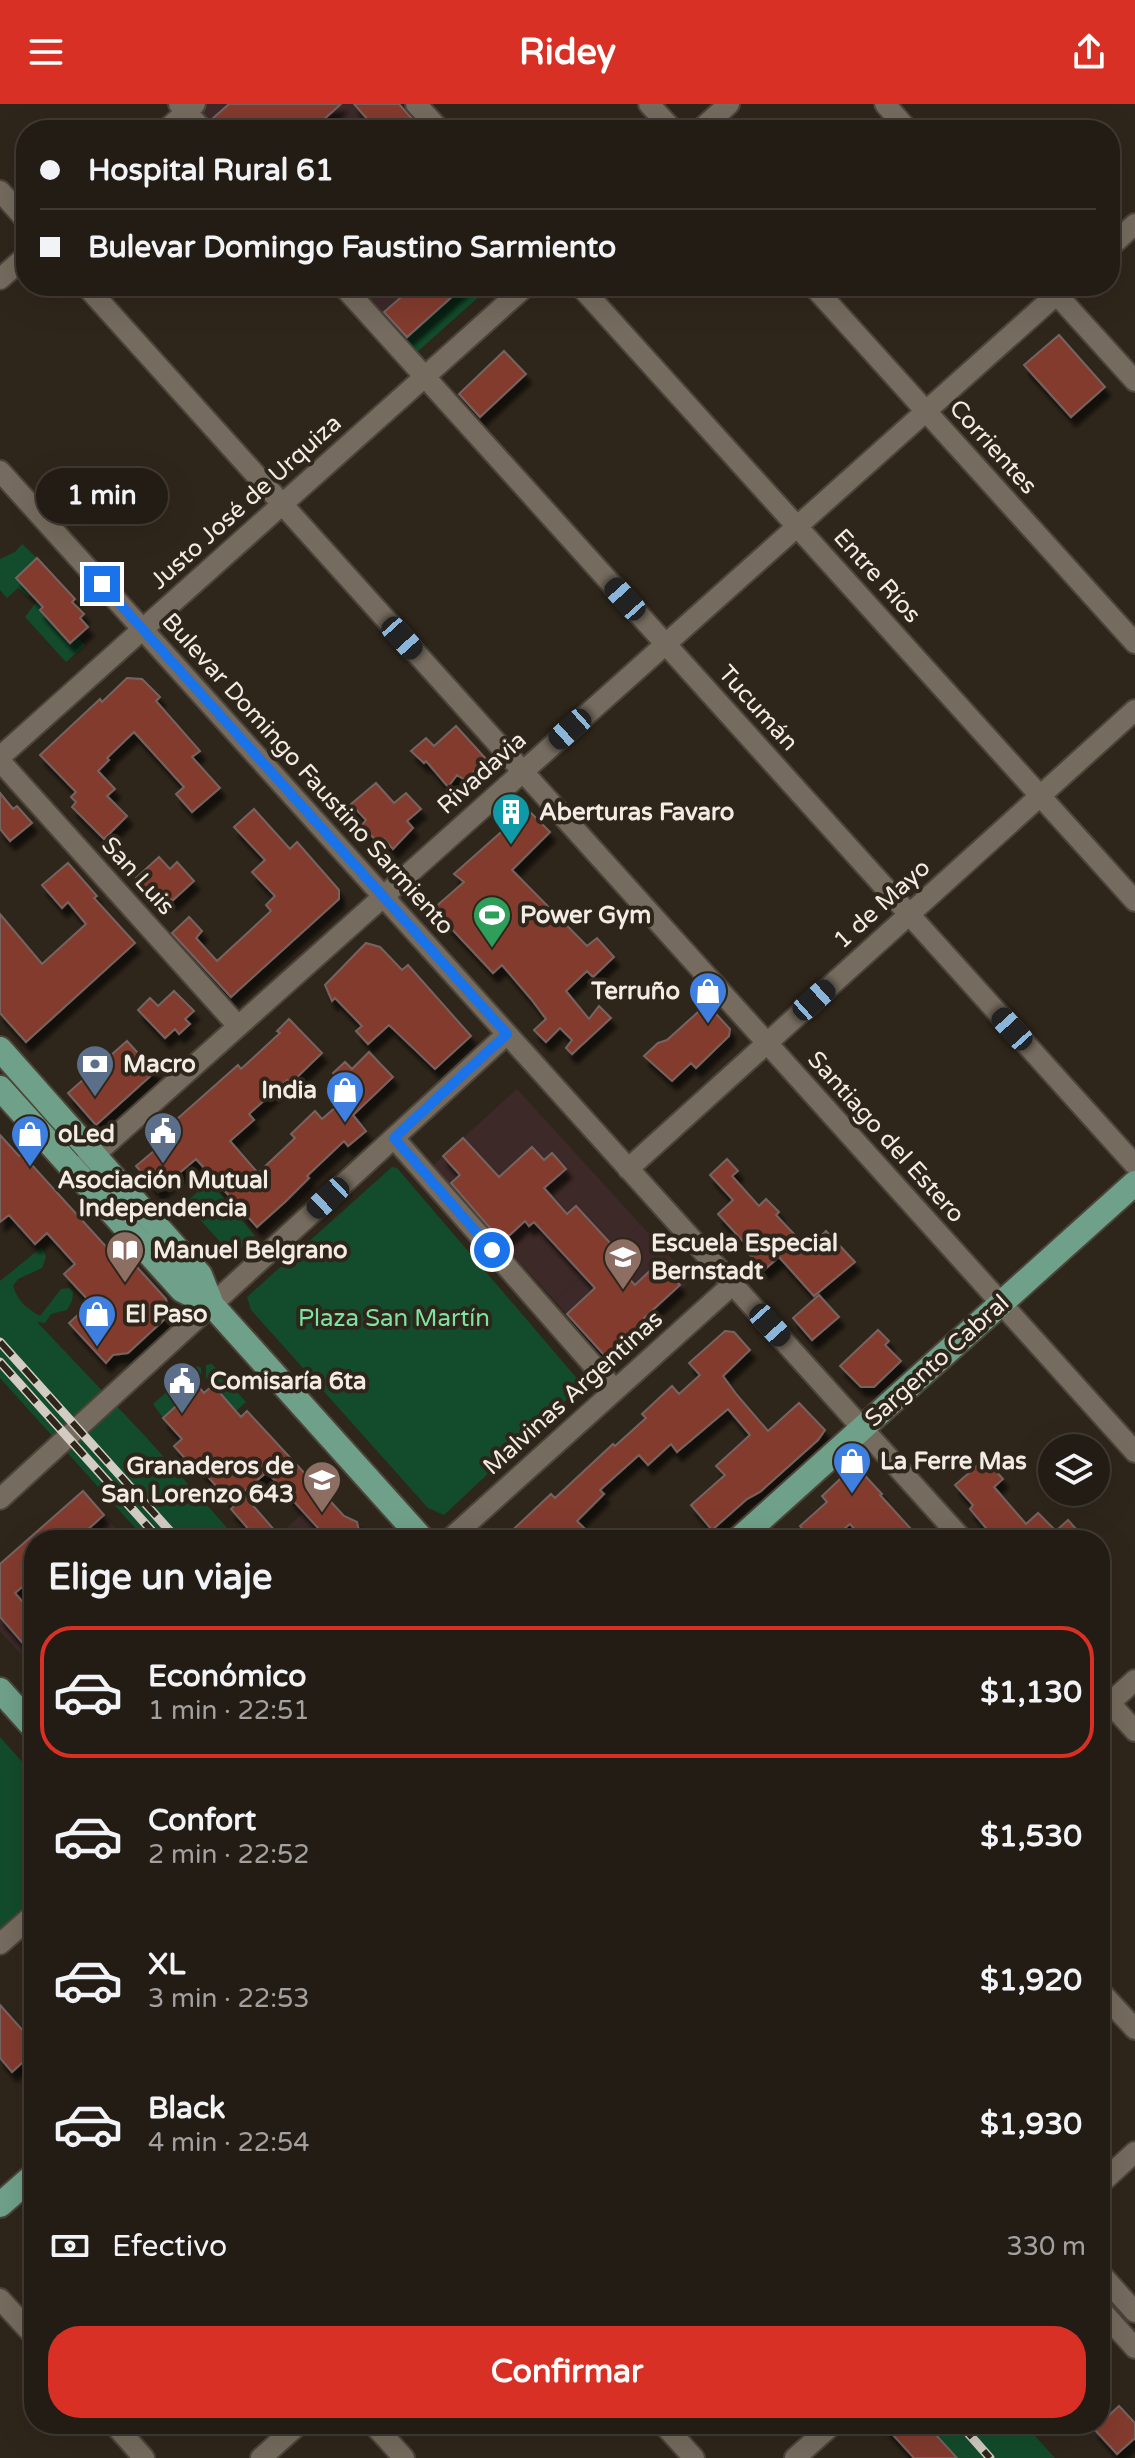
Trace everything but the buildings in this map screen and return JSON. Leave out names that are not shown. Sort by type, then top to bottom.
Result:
[{"type":"main road","points":[[0,1049],[200,1275],[212,1305],[414,1530]]},
{"type":"main road","points":[[0,1088],[182,1290],[212,1305]]},
{"type":"main road","name":"Sargento Cabral","points":[[749,1530],[1135,1183]]},
{"type":"main road","points":[[0,1690],[24,1717]]},
{"type":"main road","points":[[0,2205],[24,2184]]},
{"type":"street","points":[[416,104],[431,120]]},
{"type":"street","points":[[649,104],[664,120]]},
{"type":"street","points":[[711,120],[729,104]]},
{"type":"street","points":[[885,104],[899,120]]},
{"type":"street","points":[[0,191],[16,209]]},
{"type":"street","points":[[1120,238],[1135,224]]},
{"type":"street","points":[[0,279],[16,265]]},
{"type":"street","name":"Santiago del Estero","points":[[95,296],[1135,1452]]},
{"type":"street","name":"Tucumán","points":[[352,296],[1135,1165]]},
{"type":"street","name":"Justo José de Urquiza","points":[[0,759],[515,296]]},
{"type":"street","name":"Entre Ríos","points":[[589,296],[1135,901]]},
{"type":"street","name":"Corrientes","points":[[822,296],[1135,643]]},
{"type":"street","name":"Rivadavia","points":[[75,1172],[926,411],[1049,296]]},
{"type":"street","points":[[1063,296],[1135,381]]},
{"type":"street","name":"Bulevar Domingo Faustino Sarmiento","points":[[0,471],[954,1530]]},
{"type":"street","name":"1 de Mayo","points":[[628,1169],[1135,710]]},
{"type":"street","name":"San Luis","points":[[0,759],[238,1026]]},
{"type":"street","points":[[0,1499],[507,1034]]},
{"type":"street","points":[[394,1138],[615,1390]]},
{"type":"street","name":"Malvinas Argentinas","points":[[460,1530],[733,1284]]},
{"type":"street","points":[[1110,1697],[1135,1680]]},
{"type":"street","points":[[1110,1708],[1135,1731]]},
{"type":"street","points":[[0,1944],[24,1923]]},
{"type":"street","points":[[1110,2002],[1135,2029]]},
{"type":"street","points":[[1110,2175],[1135,2152]]},
{"type":"street","points":[[1110,2284],[1135,2312]]},
{"type":"street","points":[[0,2299],[24,2325]]},
{"type":"street","points":[[1110,2320],[1135,2348]]},
{"type":"street","points":[[123,2434],[144,2458]]},
{"type":"street","points":[[261,2458],[288,2434]]},
{"type":"street","points":[[382,2434],[404,2458]]},
{"type":"street","points":[[672,2434],[694,2458]]},
{"type":"street","points":[[795,2458],[822,2434]]},
{"type":"shaded area","points":[[207,104],[399,104],[413,120],[208,120],[199,110]]},
{"type":"shaded area","points":[[366,296],[480,296],[417,352]]},
{"type":"shaded area","points":[[517,1089],[640,1224],[555,1301],[432,1166]]},
{"type":"shaded area","name":"Escuela Especial Bernstadt","points":[[640,1224],[691,1280],[606,1357],[555,1301]]},
{"type":"shaded area","points":[[83,1491],[117,1530],[39,1530]]},
{"type":"shaded area","name":"Granaderos de San Lorenzo 643","points":[[324,1494],[345,1517],[357,1522],[357,1530],[284,1530]]},
{"type":"shaded area","points":[[24,1543],[24,1658],[0,1631],[0,1564]]},
{"type":"green space","points":[[453,296],[480,296],[417,352],[405,339]]},
{"type":"green space","points":[[22,544],[37,558],[16,578],[31,594],[29,597],[18,588],[7,598],[0,590],[0,559],[15,552]]},
{"type":"green space","points":[[37,601],[43,607],[40,611],[70,643],[77,637],[85,645],[66,662],[25,617]]},
{"type":"green space","name":"Plaza San Martín","points":[[392,1167],[397,1168],[580,1382],[578,1389],[444,1515],[428,1508],[251,1310],[247,1297]]},
{"type":"green space","points":[[210,1181],[255,1236],[233,1256],[185,1203]]},
{"type":"green space","points":[[42,1247],[46,1257],[42,1268],[18,1279],[13,1286],[20,1300],[40,1316],[61,1289],[69,1288],[73,1292],[67,1310],[51,1314],[45,1323],[37,1322],[229,1530],[137,1530],[0,1378],[0,1281]]},
{"type":"green space","points":[[212,1364],[246,1402],[236,1411],[206,1378],[206,1365]]},
{"type":"green space","points":[[197,1366],[201,1368],[201,1380],[163,1418],[153,1404]]},
{"type":"green space","points":[[0,1737],[24,1764],[24,1915],[0,1936]]},
{"type":"green space","points":[[928,2434],[1033,2434],[1055,2458],[950,2458]]},
{"type":"railway","points":[[0,1342],[169,1530]]},
{"type":"railway","points":[[0,1362],[151,1530]]},
{"type":"railway","points":[[969,2434],[990,2458]]},
{"type":"place","name":"Aberturas Favaro","points":[[511,846]]},
{"type":"place","name":"Power Gym","points":[[492,949]]},
{"type":"place","name":"Terruño","points":[[708,1025]]},
{"type":"place","name":"Macro","points":[[95,1098]]},
{"type":"place","name":"India","points":[[345,1124]]},
{"type":"place","name":"Asociación Mutual Independencia","points":[[163,1165]]},
{"type":"place","name":"oLed","points":[[30,1168]]},
{"type":"place","name":"Manuel Belgrano","points":[[125,1284]]},
{"type":"place","name":"Escuela Especial Bernstadt","points":[[623,1291]]},
{"type":"place","name":"El Paso","points":[[97,1348]]},
{"type":"place","name":"Comisaría 6ta","points":[[182,1415]]},
{"type":"place","name":"La Ferre Mas","points":[[852,1495]]},
{"type":"place","name":"Granaderos de San Lorenzo 643","points":[[322,1514]]},
{"type":"route","points":[[102,584],[507,1034],[394,1138],[492,1250]]}]
